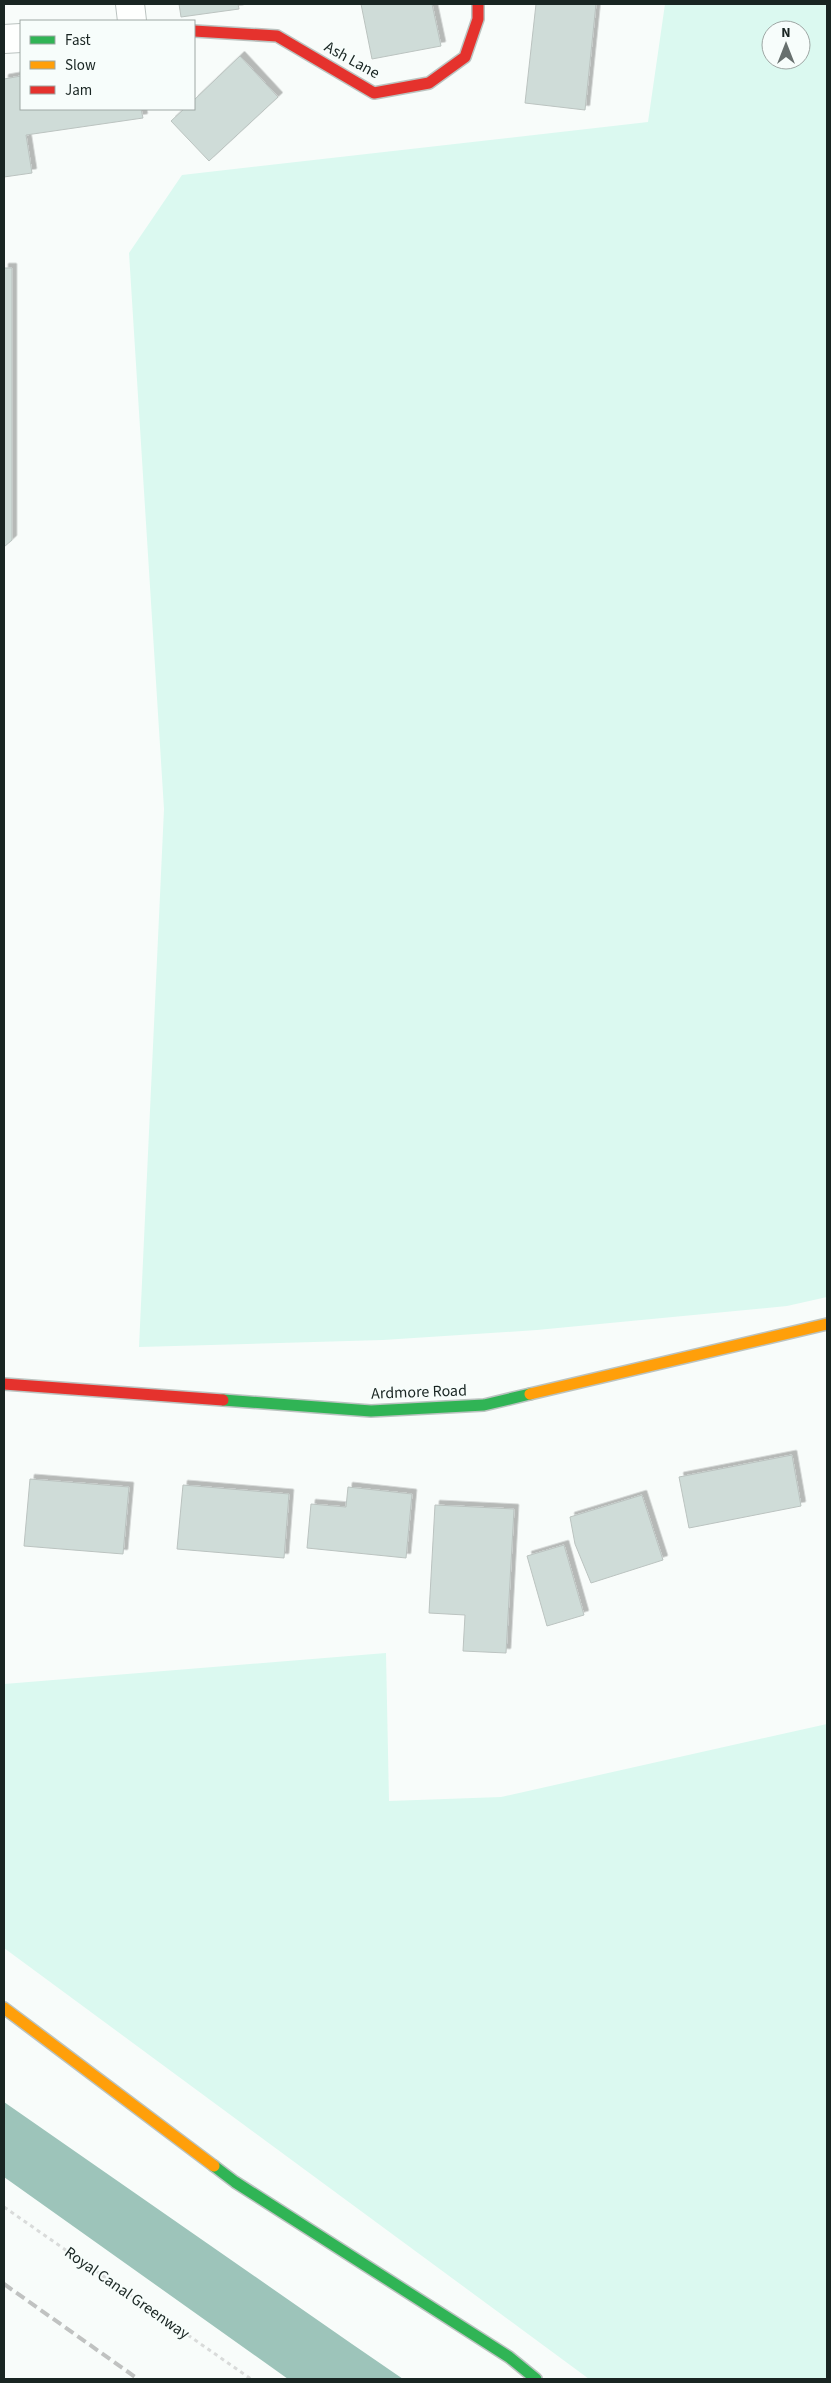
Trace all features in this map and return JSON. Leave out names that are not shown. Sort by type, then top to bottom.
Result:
[{"type":"street","points":[[130,4],[132,20]]},
{"type":"street","name":"Ash Lane","points":[[195,31],[277,36],[374,93],[429,83],[465,57],[478,19],[478,4]]},
{"type":"street","points":[[4,39],[20,38]]},
{"type":"street","name":"Ardmore Road","points":[[4,1384],[371,1411],[484,1405],[827,1324]]},
{"type":"street","points":[[4,2008],[235,2182],[509,2357],[536,2379]]},
{"type":"path","name":"Royal Canal Greenway","points":[[4,2207],[251,2379]]},
{"type":"shaded area","points":[[665,4],[827,4],[827,1297],[787,1306],[537,1330],[383,1340],[139,1347],[164,809],[129,253],[182,175],[648,122]]},
{"type":"shaded area","points":[[386,1653],[389,1801],[501,1797],[827,1724],[827,2379],[589,2379],[4,1948],[4,1684]]},
{"type":"shaded area","points":[[4,2102],[403,2379],[288,2379],[4,2177]]},
{"type":"building","points":[[179,4],[238,4],[239,9],[181,17]]},
{"type":"building","points":[[361,4],[432,4],[441,46],[372,59]]},
{"type":"building","points":[[536,4],[596,4],[585,110],[525,103]]},
{"type":"building","points":[[240,56],[278,97],[209,161],[171,121],[183,110],[195,110],[195,99]]},
{"type":"building","points":[[20,76],[20,110],[141,110],[143,118],[26,135],[32,173],[4,177],[4,79]]},
{"type":"building","points":[[4,268],[12,268],[12,540],[4,547]]},
{"type":"building","points":[[792,1455],[801,1506],[689,1528],[679,1477]]},
{"type":"building","points":[[30,1479],[129,1487],[123,1554],[24,1546]]},
{"type":"building","points":[[183,1485],[289,1494],[284,1558],[177,1549]]},
{"type":"building","points":[[348,1487],[412,1494],[406,1558],[307,1548],[311,1504],[346,1507]]},
{"type":"building","points":[[642,1495],[663,1560],[591,1583],[575,1544],[570,1517]]},
{"type":"building","points":[[435,1505],[514,1509],[506,1653],[463,1651],[465,1615],[429,1613]]},
{"type":"building","points":[[564,1545],[584,1615],[547,1626],[527,1556]]},
{"type":"railway","points":[[4,2284],[138,2379]]},
{"type":"traffic: fast","points":[[223,1400],[371,1411],[484,1405],[530,1394]]},
{"type":"traffic: fast","points":[[214,2166],[235,2182],[509,2357],[536,2379]]},
{"type":"traffic: slow","points":[[530,1394],[827,1324]]},
{"type":"traffic: slow","points":[[4,2008],[214,2166]]},
{"type":"traffic: jam","points":[[195,31],[277,36],[374,93],[429,83],[465,57],[478,19],[478,4]]},
{"type":"traffic: jam","points":[[4,1384],[223,1400]]}]
